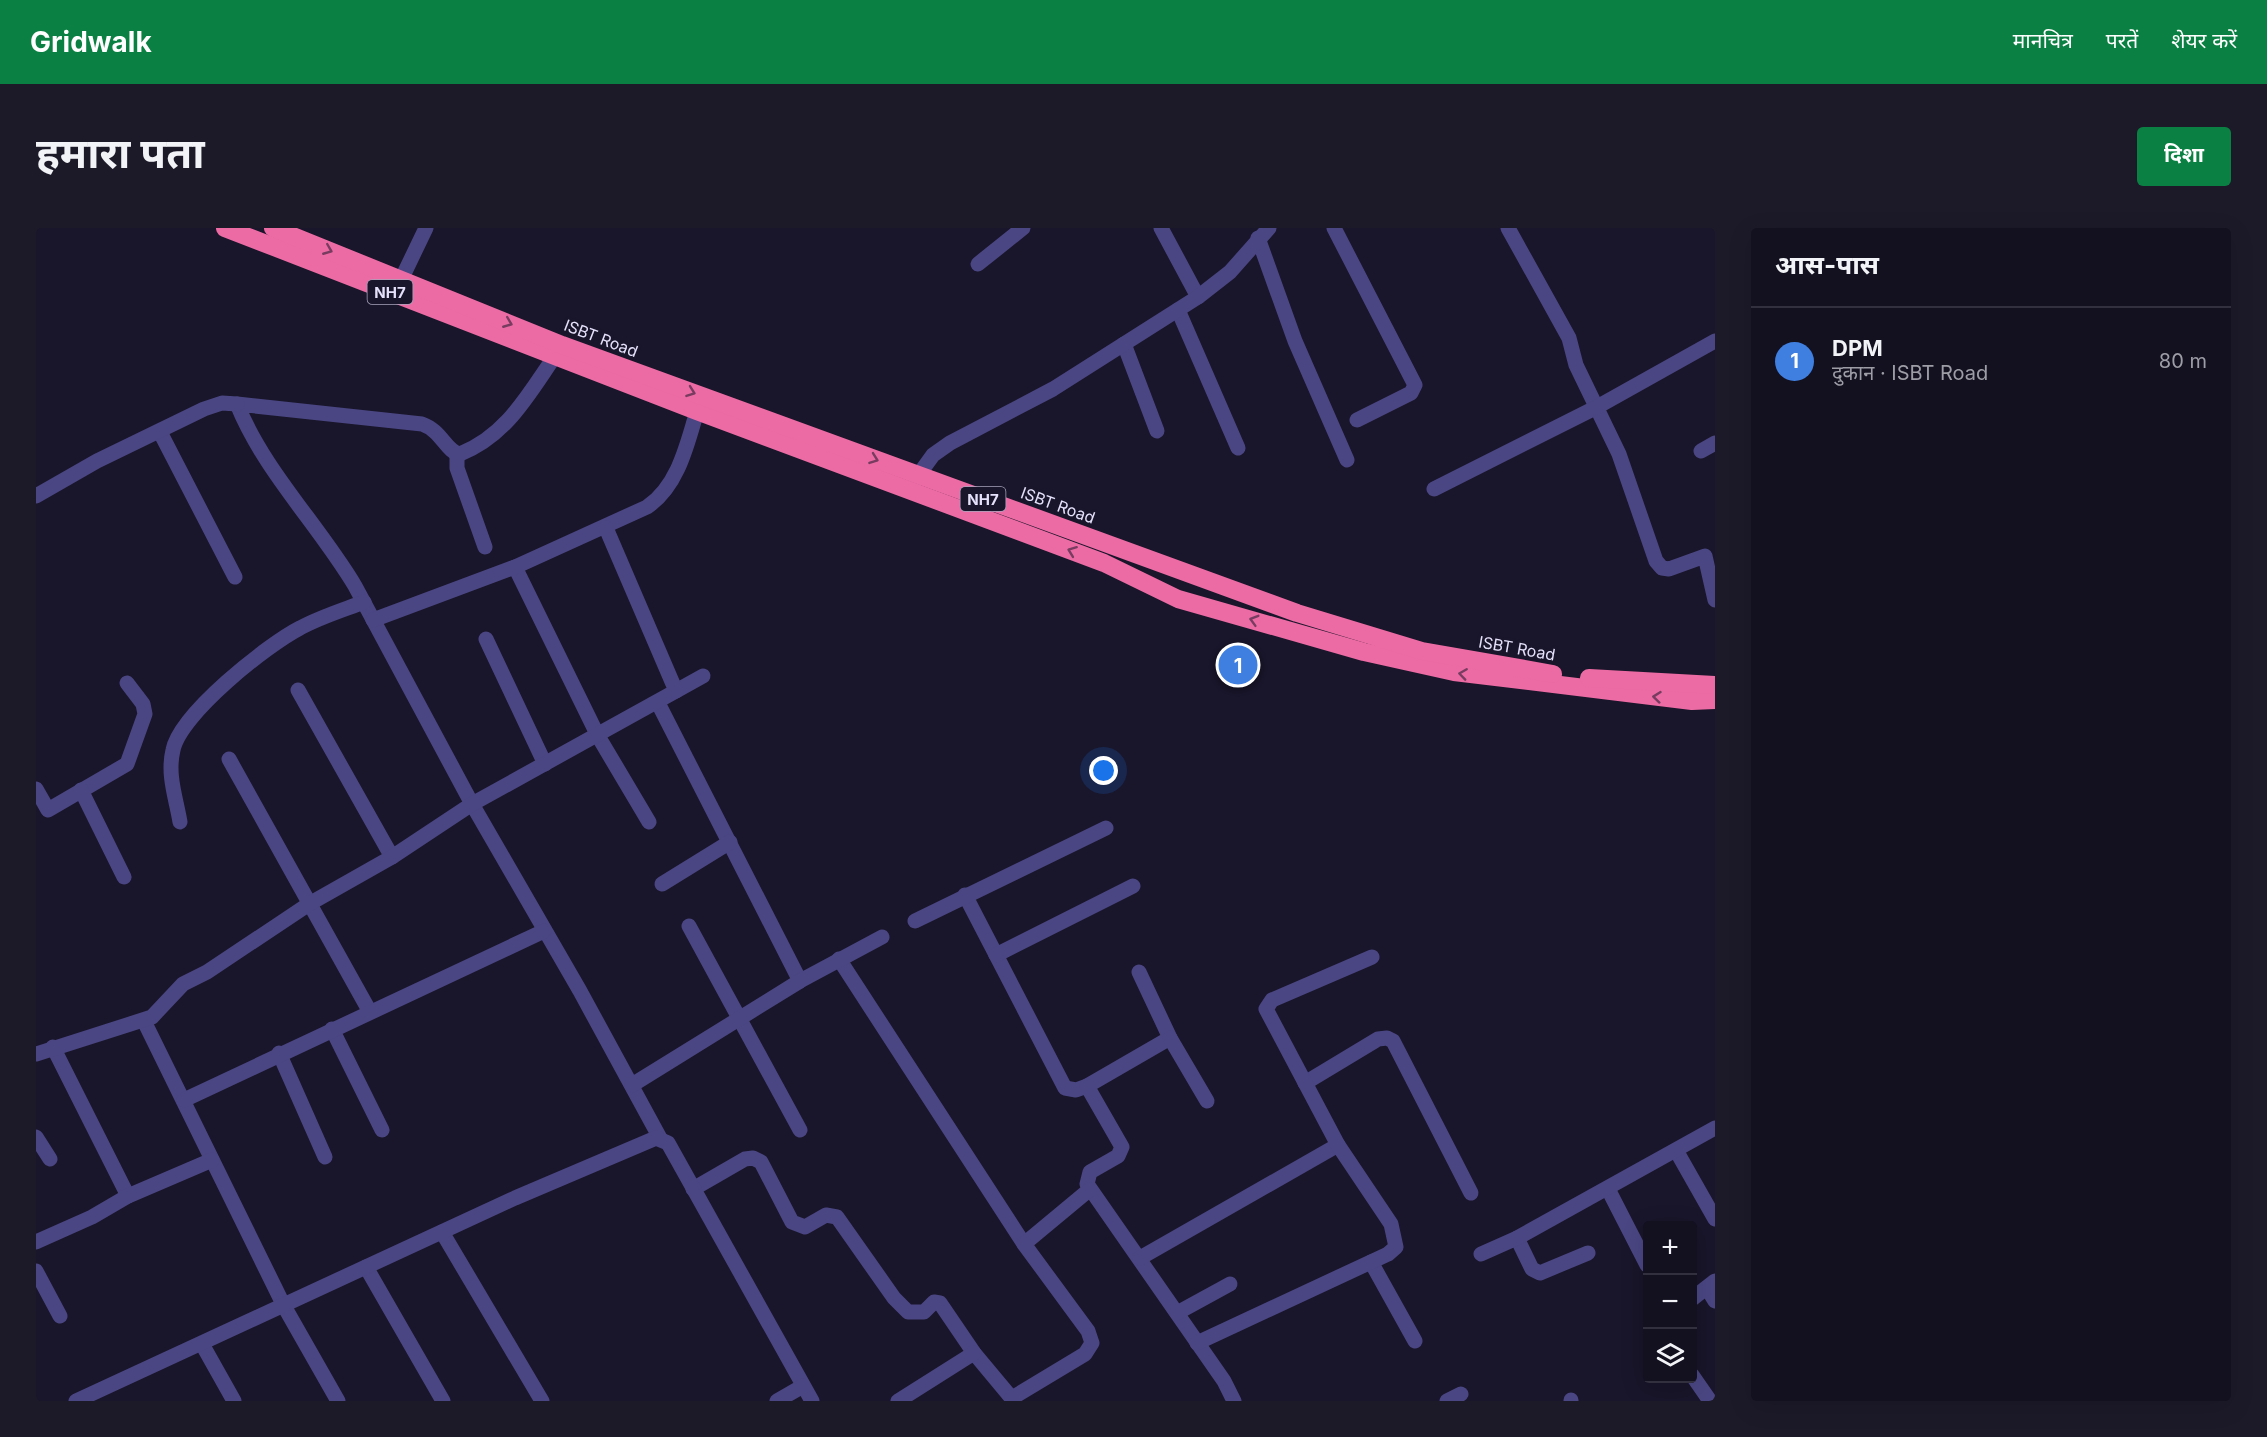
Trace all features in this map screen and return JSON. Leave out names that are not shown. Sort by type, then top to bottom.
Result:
[{"type":"highway","name":"NH7","points":[[225,228],[555,356],[618,373],[697,411],[914,482],[1104,563],[1178,599],[1364,652],[1454,672],[1692,701],[1715,700]]},
{"type":"highway","name":"ISBT Road","points":[[273,228],[618,373],[914,482],[1297,613],[1422,651],[1444,655],[1578,678],[1715,685]]},
{"type":"highway","points":[[1290,631],[1297,613]]},
{"type":"street","points":[[401,280],[426,228]]},
{"type":"street","points":[[978,264],[1023,228]]},
{"type":"street","points":[[1161,228],[1198,297]]},
{"type":"street","points":[[1334,228],[1415,385],[1411,393],[1358,420]]},
{"type":"street","points":[[1508,228],[1567,333],[1573,358],[1619,454],[1651,551],[1660,567],[1670,569],[1710,553],[1715,600]]},
{"type":"street","points":[[914,482],[933,455],[950,443],[1053,389],[1198,297],[1224,278],[1264,233]]},
{"type":"street","points":[[1264,233],[1295,341],[1347,460]]},
{"type":"street","points":[[1178,310],[1238,448]]},
{"type":"street","points":[[1434,489],[1597,407],[1715,341]]},
{"type":"street","points":[[1124,344],[1157,431]]},
{"type":"street","points":[[36,496],[97,461],[204,409],[222,403],[422,424],[437,431],[452,452],[457,454],[480,444],[506,424],[555,356]]},
{"type":"street","points":[[237,404],[251,434],[306,518],[335,552],[364,602],[471,804],[660,1138],[668,1143],[812,1401]]},
{"type":"street","points":[[373,620],[515,567],[606,528],[647,507],[663,492],[685,451],[697,411]]},
{"type":"street","points":[[160,432],[236,577]]},
{"type":"street","points":[[1701,451],[1715,443]]},
{"type":"street","points":[[457,454],[457,468],[485,547]]},
{"type":"street","points":[[606,528],[676,692]]},
{"type":"street","points":[[515,567],[598,736],[649,822]]},
{"type":"street","points":[[180,822],[170,765],[173,748],[186,722],[275,643],[300,628],[364,602]]},
{"type":"street","points":[[486,639],[545,764]]},
{"type":"street","points":[[36,1054],[144,1021],[157,1014],[183,984],[207,972],[309,904],[392,857],[471,804],[704,676]]},
{"type":"street","points":[[36,789],[42,814],[81,790],[123,769],[131,755],[145,714],[142,704],[127,683]]},
{"type":"street","points":[[298,690],[392,857]]},
{"type":"street","points":[[658,703],[800,981]]},
{"type":"street","points":[[229,759],[370,1012]]},
{"type":"street","points":[[81,790],[124,877]]},
{"type":"street","points":[[915,921],[1106,828]]},
{"type":"street","points":[[662,884],[730,842]]},
{"type":"street","points":[[996,955],[1133,886]]},
{"type":"street","points":[[965,895],[1060,1083],[1069,1090],[1087,1086],[1170,1038]]},
{"type":"street","points":[[689,926],[800,1130]]},
{"type":"street","points":[[184,1100],[279,1053],[544,931]]},
{"type":"street","points":[[632,1085],[800,981],[882,938]]},
{"type":"street","points":[[1197,1344],[1371,1262],[1396,1247],[1395,1235],[1338,1145],[1267,1015],[1268,1004],[1304,985],[1372,957]]},
{"type":"street","points":[[693,1189],[745,1159],[756,1159],[761,1162],[792,1222],[805,1227],[826,1215],[837,1216],[894,1299],[908,1312],[924,1312],[934,1302],[940,1303],[974,1353],[1013,1400],[1085,1354],[1092,1343],[1088,1331],[1024,1244],[839,959]]},
{"type":"street","points":[[1139,972],[1170,1038],[1207,1101]]},
{"type":"street","points":[[144,1021],[284,1306],[338,1401]]},
{"type":"street","points":[[332,1029],[382,1130]]},
{"type":"street","points":[[1305,1083],[1378,1039],[1387,1038],[1393,1041],[1471,1193]]},
{"type":"street","points":[[53,1047],[128,1196]]},
{"type":"street","points":[[279,1053],[325,1158]]},
{"type":"street","points":[[1087,1086],[1122,1147],[1118,1156],[1087,1175],[1089,1190],[1140,1258],[1224,1381],[1234,1401]]},
{"type":"street","points":[[1481,1254],[1517,1238],[1677,1152],[1715,1128]]},
{"type":"street","points":[[36,1137],[50,1160]]},
{"type":"street","points":[[76,1401],[442,1232],[653,1138],[660,1138]]},
{"type":"street","points":[[1140,1258],[1338,1145]]},
{"type":"street","points":[[1677,1152],[1713,1209]]},
{"type":"street","points":[[36,1242],[92,1217],[128,1196],[212,1160]]},
{"type":"street","points":[[1608,1189],[1643,1257]]},
{"type":"street","points":[[1024,1244],[1089,1190]]},
{"type":"street","points":[[442,1232],[542,1401]]},
{"type":"street","points":[[1517,1238],[1532,1269],[1540,1273],[1588,1253]]},
{"type":"street","points":[[1371,1262],[1415,1341]]},
{"type":"street","points":[[366,1267],[442,1401]]},
{"type":"street","points":[[36,1271],[60,1316]]},
{"type":"street","points":[[1177,1313],[1230,1284]]},
{"type":"street","points":[[1697,1297],[1712,1290]]},
{"type":"street","points":[[202,1344],[234,1401]]},
{"type":"street","points":[[898,1401],[974,1353]]},
{"type":"street","points":[[1697,1382],[1710,1401]]},
{"type":"street","points":[[777,1401],[803,1386]]},
{"type":"place","name":"DPM","points":[[1238,665]]}]
